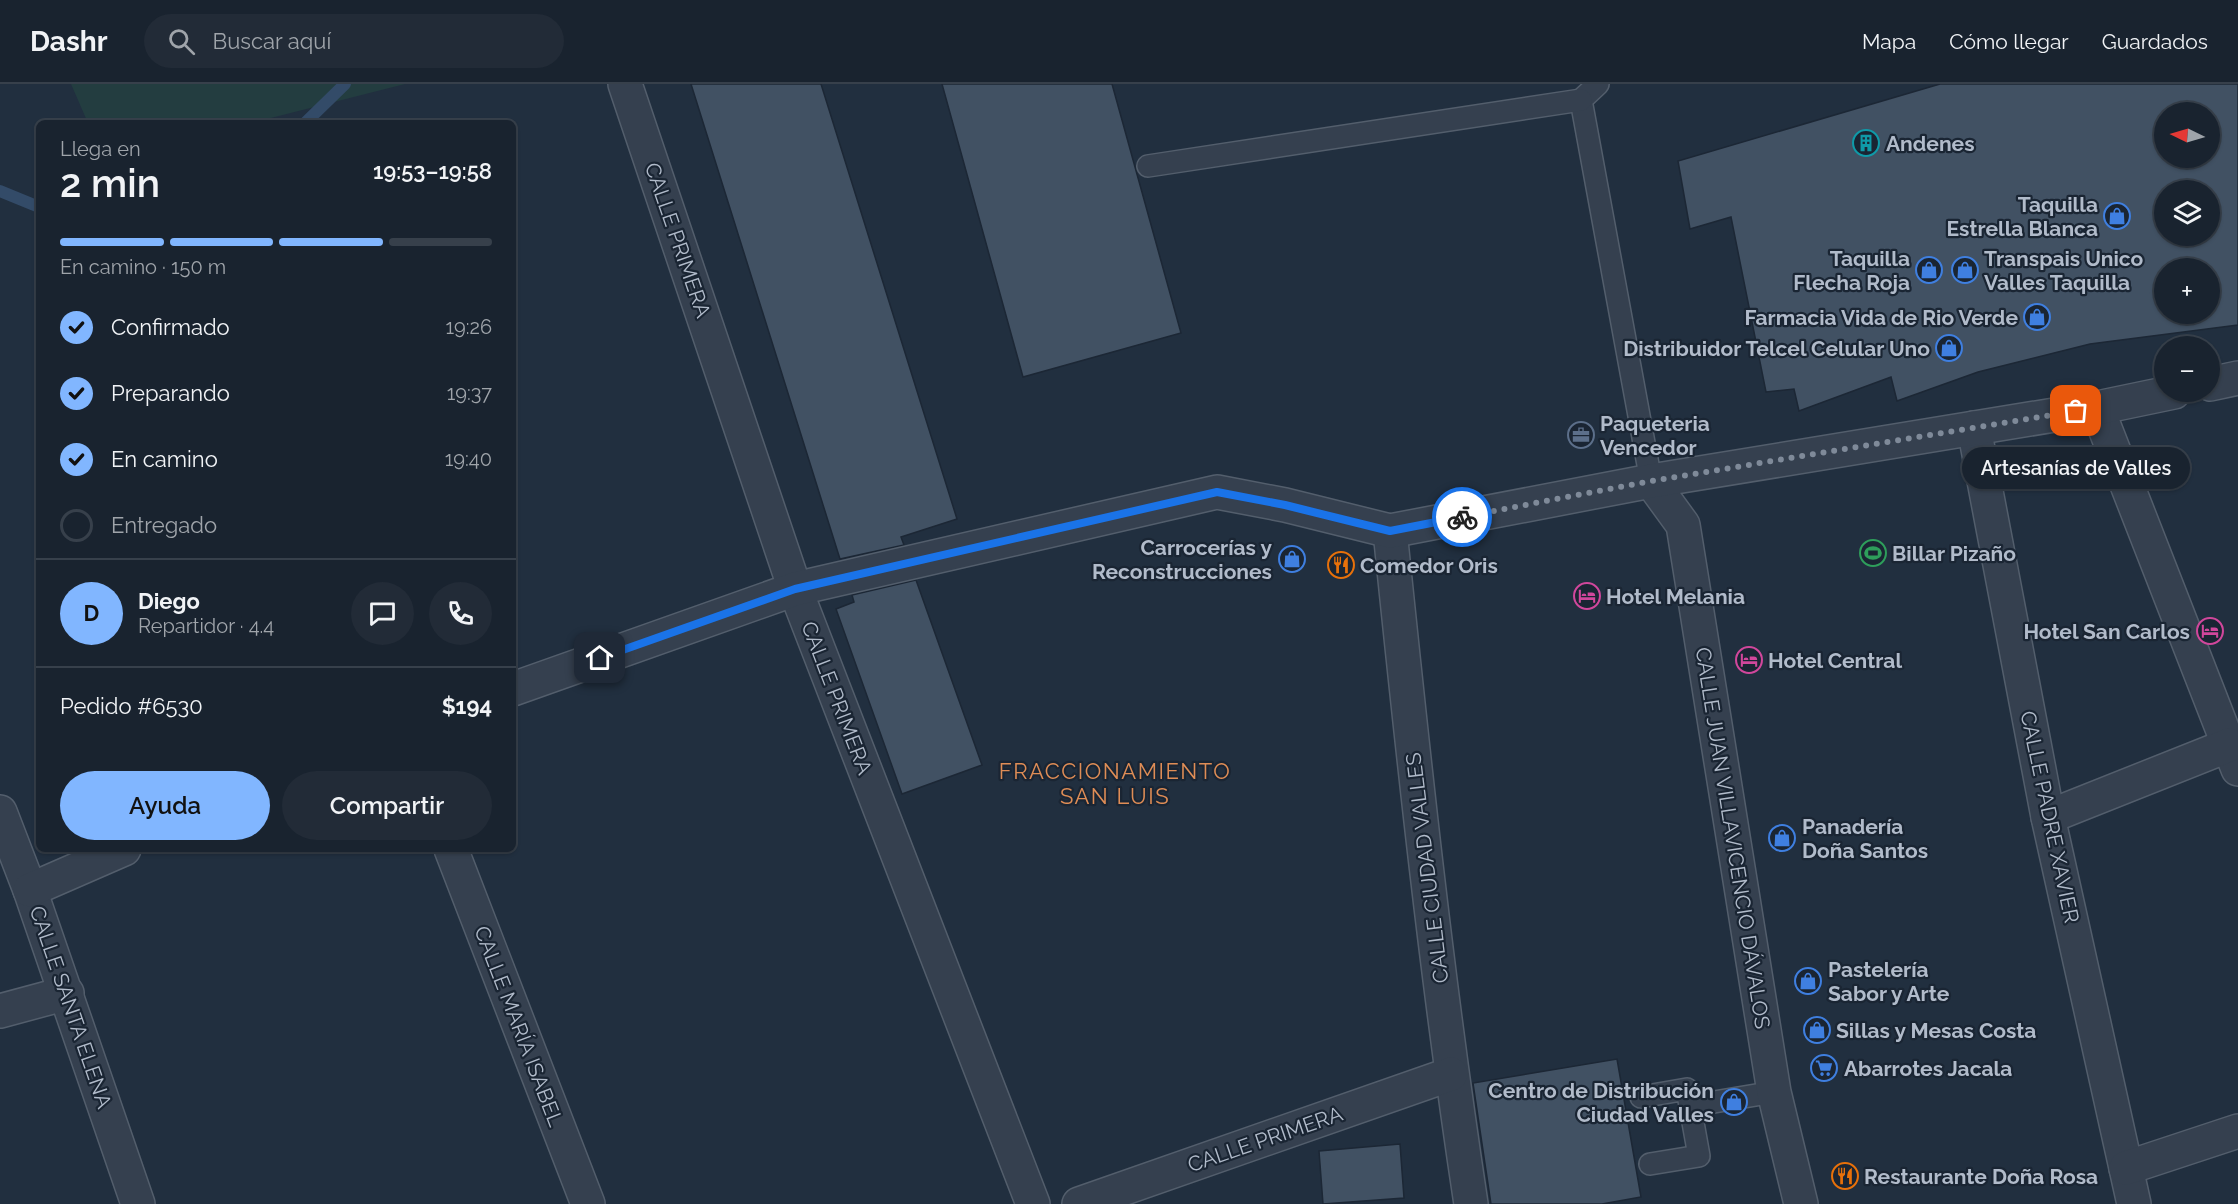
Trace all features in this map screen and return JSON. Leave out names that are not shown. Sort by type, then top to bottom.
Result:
[{"type":"street","name":"CALLE PRIMERA","points":[[625,84],[795,589],[1033,1204]]},
{"type":"street","points":[[2220,382],[2238,378]]},
{"type":"street","points":[[516,687],[795,589],[1217,492],[1285,505],[1390,531],[1651,481],[2097,408],[2154,396]]},
{"type":"street","points":[[2048,817],[2234,757],[2097,408]]},
{"type":"street","name":"CALLE PADRE XAVIER","points":[[1974,428],[2048,817],[2134,1204]]},
{"type":"street","name":"CALLE JUAN VILLAVICENCIO DÁVALOS","points":[[1651,481],[1683,525],[1774,1092],[1801,1204]]},
{"type":"street","name":"CALLE CIUDAD VALLES","points":[[1390,531],[1416,788],[1451,1074],[1471,1204]]},
{"type":"street","name":"CALLE SANTA ELENA","points":[[0,812],[67,993],[138,1204]]},
{"type":"street","points":[[30,890],[117,852]]},
{"type":"street","name":"CALLE MARÍA ISABEL","points":[[452,852],[588,1204]]},
{"type":"street","points":[[0,1011],[67,993]]},
{"type":"street","name":"CALLE PRIMERA","points":[[1079,1204],[1451,1074]]},
{"type":"street","points":[[2126,1168],[2238,1131]]},
{"type":"lane","points":[[1148,166],[1581,100],[1598,84]]},
{"type":"lane","points":[[1581,100],[1651,481]]},
{"type":"lane","points":[[1641,1097],[1687,1089],[1699,1156],[1650,1164]]},
{"type":"lane","points":[[1690,1106],[1774,1092]]},
{"type":"green space","points":[[71,84],[405,84],[263,120],[87,120]]},
{"type":"building","points":[[691,84],[821,84],[957,519],[901,537],[904,545],[840,559]]},
{"type":"building","points":[[942,84],[1112,84],[1181,333],[1023,377]]},
{"type":"building","points":[[1940,84],[2238,84],[2238,325],[2090,344],[1978,372],[1897,401],[1891,377],[1799,411],[1794,389],[1766,392],[1731,217],[1690,229],[1678,161]]},
{"type":"building","points":[[916,580],[982,765],[902,794],[836,609],[854,602],[852,595]]},
{"type":"building","points":[[1617,1059],[1641,1197],[1602,1204],[1491,1204],[1473,1083]]},
{"type":"building","points":[[1400,1144],[1404,1198],[1323,1204],[1319,1151]]},
{"type":"waterway","points":[[308,120],[345,84]]},
{"type":"waterway","points":[[0,191],[36,206]]},
{"type":"way so far","points":[[1462,517],[1651,481],[2076,411]]},
{"type":"place","name":"Andenes","points":[[1866,143]]},
{"type":"place","name":"Taquilla Estrella Blanca","points":[[2117,216]]},
{"type":"place","name":"Taquilla Flecha Roja","points":[[1929,270]]},
{"type":"place","name":"Transpais Unico Valles Taquilla","points":[[1965,270]]},
{"type":"place","name":"Farmacia Vida de Rio Verde","points":[[2037,317]]},
{"type":"place","name":"Distribuidor Telcel Celular Uno","points":[[1949,348]]},
{"type":"place","name":"Artesanías de Valles","points":[[2076,411]]},
{"type":"place","name":"Paqueteria Vencedor","points":[[1581,435]]},
{"type":"place","name":"Billar Pizaño","points":[[1873,553]]},
{"type":"place","name":"Carrocerías y Reconstrucciones","points":[[1292,559]]},
{"type":"place","name":"Comedor Oris","points":[[1341,565]]},
{"type":"place","name":"Hotel Melania","points":[[1587,596]]},
{"type":"place","name":"Hotel San Carlos","points":[[2210,631]]},
{"type":"place","name":"Hotel Central","points":[[1749,660]]},
{"type":"place","name":"Panadería Doña Santos","points":[[1782,838]]},
{"type":"place","name":"Pastelería Sabor y Arte","points":[[1808,981]]},
{"type":"place","name":"Sillas y Mesas Costa","points":[[1817,1030]]},
{"type":"place","name":"Abarrotes Jacala","points":[[1824,1068]]},
{"type":"place","name":"Centro de Distribución Ciudad Valles","points":[[1734,1102]]},
{"type":"place","name":"Restaurante Doña Rosa","points":[[1845,1176]]},
{"type":"district","name":"FRACCIONAMIENTO SAN LUIS","points":[[1115,784]]},
{"type":"route","points":[[600,658],[795,589],[1217,492],[1285,505],[1390,531],[1462,517]]}]
